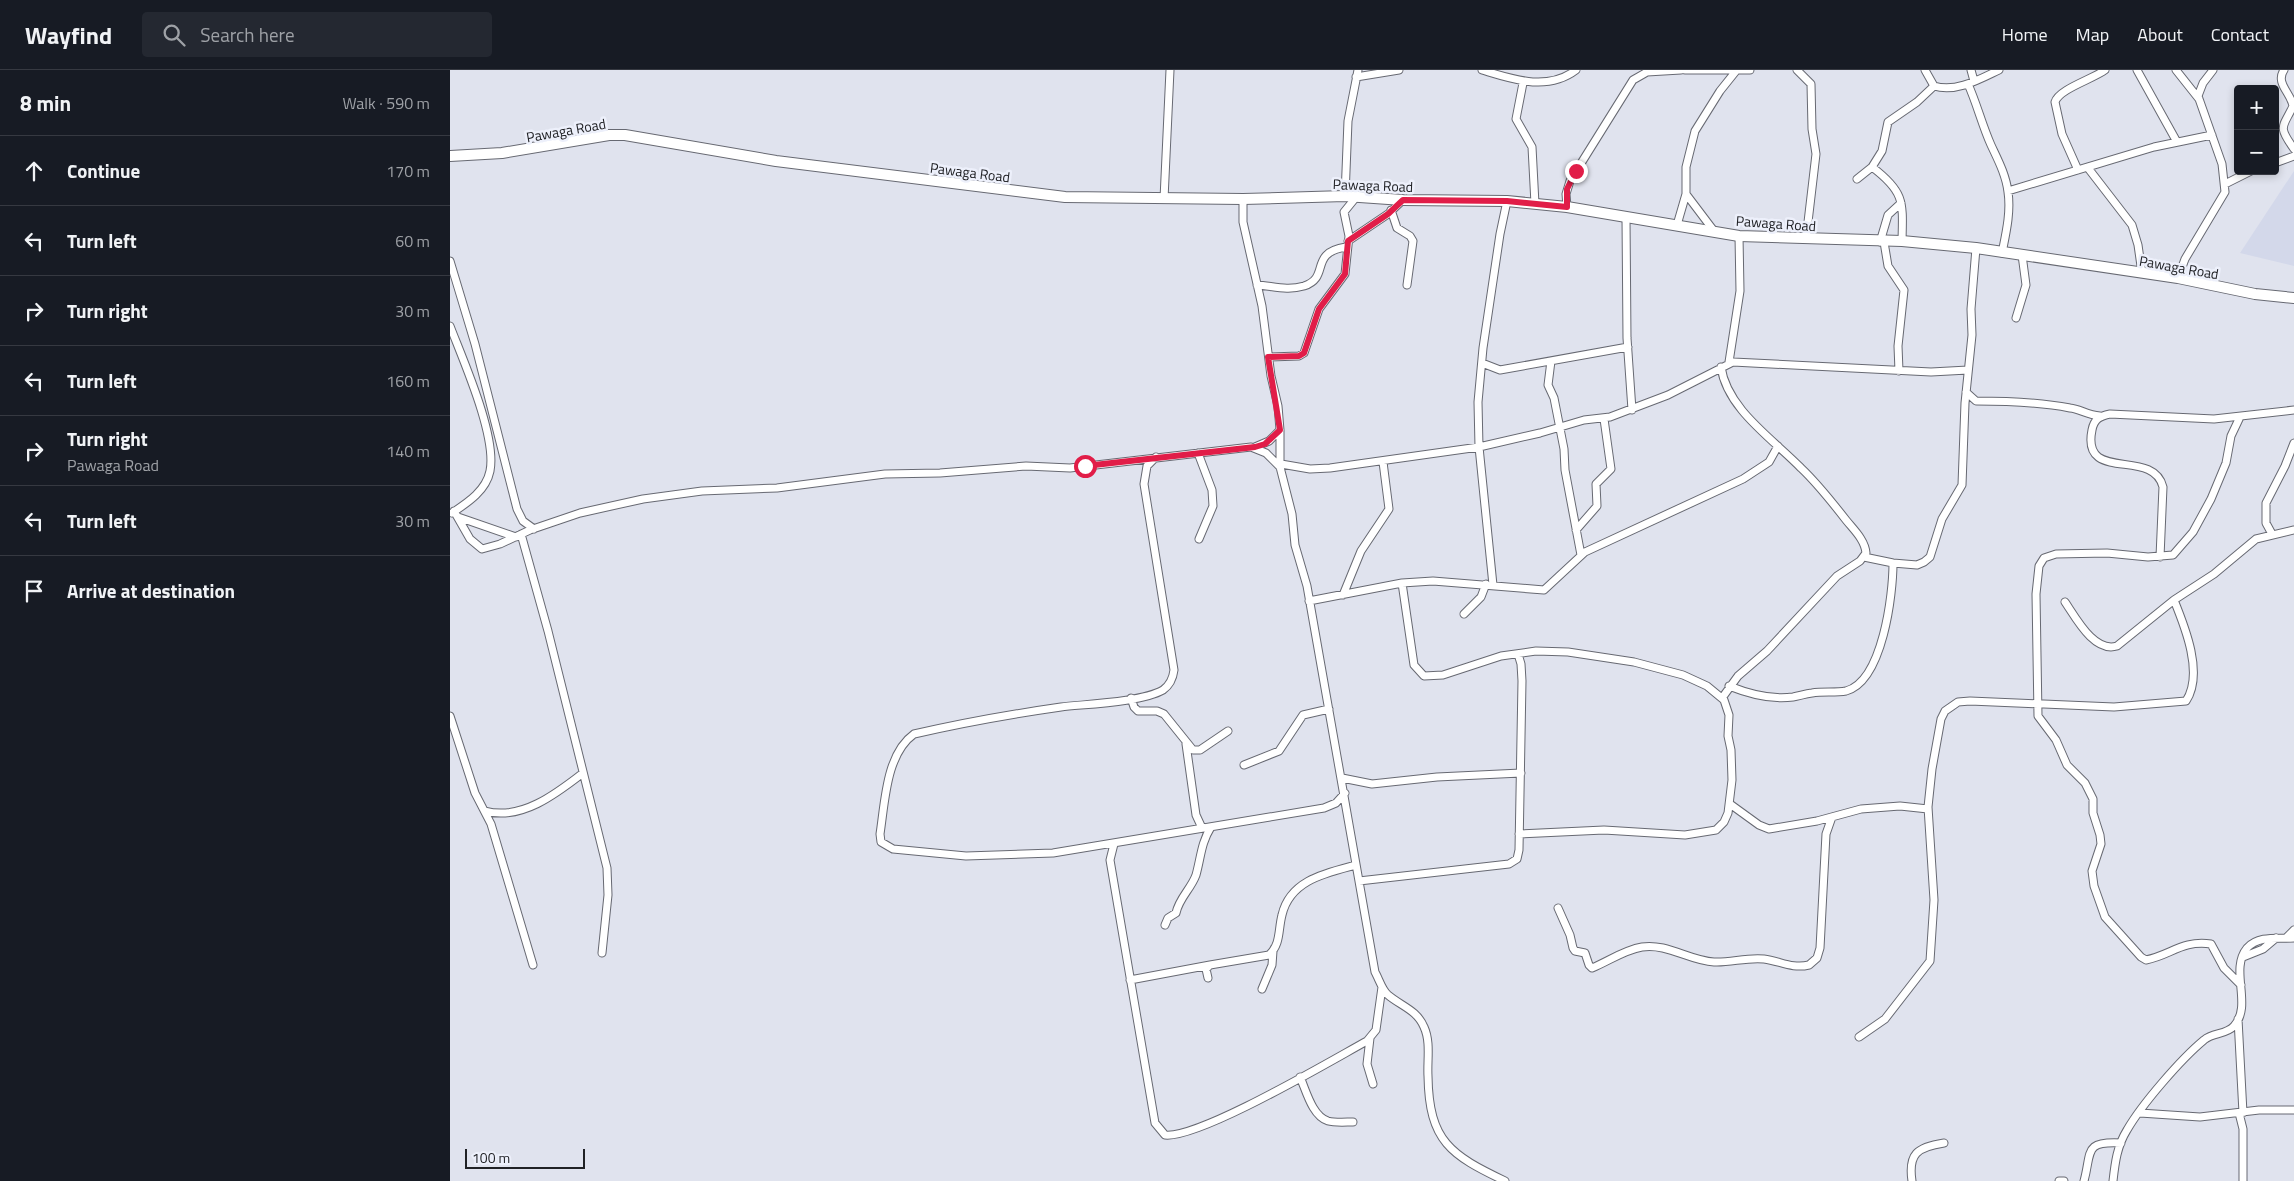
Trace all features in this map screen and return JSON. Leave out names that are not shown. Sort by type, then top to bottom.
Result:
[{"type":"main road","name":"Pawaga Road","points":[[450,156],[502,154],[609,135],[625,135],[776,161],[1065,197],[1242,199],[1357,196],[1403,200],[1507,201],[1567,207],[1739,236],[1806,240],[1902,241],[1976,248],[2178,278],[2229,290],[2294,298]]},
{"type":"street","points":[[1164,199],[1170,70]]},
{"type":"street","points":[[1345,196],[1348,121],[1357,74],[1399,70]]},
{"type":"street","points":[[1482,70],[1523,82],[1549,81],[1576,70]]},
{"type":"street","points":[[1567,207],[1566,194],[1570,181],[1633,80],[1647,72],[1681,70]]},
{"type":"street","points":[[1685,70],[1750,70]]},
{"type":"street","points":[[1797,70],[1811,84],[1812,128],[1816,154],[1806,240]]},
{"type":"street","points":[[1924,70],[1934,86],[1945,88],[1971,83],[1999,70]]},
{"type":"street","points":[[1972,70],[1971,83],[2001,165],[2008,191],[2008,222],[2002,253]]},
{"type":"street","points":[[2078,170],[2062,134],[2055,102],[2064,91],[2105,70]]},
{"type":"street","points":[[2137,70],[2177,142]]},
{"type":"street","points":[[2176,70],[2199,99],[2218,148],[2225,184],[2225,192],[2185,259],[2178,278]]},
{"type":"street","points":[[2199,99],[2203,83],[2213,70]]},
{"type":"street","points":[[2284,70],[2281,75],[2281,81],[2293,106],[2282,126],[2294,149]]},
{"type":"street","points":[[1676,225],[1686,194],[1686,167],[1693,138],[1720,91],[1736,71]]},
{"type":"street","points":[[1523,82],[1516,119],[1532,148],[1535,204]]},
{"type":"street","points":[[1856,179],[1872,167],[1882,150],[1888,122],[1917,102],[1934,86]]},
{"type":"street","points":[[2008,191],[2177,142],[2212,135]]},
{"type":"street","points":[[2279,162],[2294,156]]},
{"type":"street","points":[[1872,167],[1899,192],[1902,241]]},
{"type":"street","points":[[2088,168],[2132,225],[2138,245],[2142,273]]},
{"type":"street","points":[[2225,184],[2243,175]]},
{"type":"street","points":[[1686,194],[1714,231]]},
{"type":"street","points":[[1268,357],[1299,356],[1304,353],[1319,309],[1345,274],[1347,244],[1344,212],[1357,196]]},
{"type":"street","points":[[1242,199],[1246,238],[1257,285],[1280,430],[1281,465],[1292,514],[1295,545],[1309,601],[1345,793],[1358,881],[1374,964],[1386,994],[1413,1011],[1425,1028],[1428,1044],[1428,1078],[1437,1129],[1450,1149],[1464,1160],[1505,1181]]},
{"type":"street","points":[[1257,285],[1281,288],[1305,285],[1318,275],[1326,254],[1347,244],[1403,200]]},
{"type":"street","points":[[1464,614],[1481,597],[1490,584],[1479,447],[1478,402],[1500,234],[1507,201]]},
{"type":"street","points":[[1898,371],[1898,346],[1904,290],[1888,266],[1882,242],[1888,215],[1901,203]]},
{"type":"street","points":[[1392,210],[1397,228],[1410,236],[1413,242],[1408,285]]},
{"type":"street","points":[[1626,218],[1628,347],[1632,410]]},
{"type":"street","points":[[1729,362],[1740,291],[1739,236]]},
{"type":"street","points":[[1864,557],[1893,563],[1917,565],[1930,557],[1942,518],[1962,485],[1976,248]]},
{"type":"street","points":[[2016,318],[2026,286],[2022,255]]},
{"type":"street","points":[[450,261],[475,344],[517,509],[523,521],[534,529]]},
{"type":"street","points":[[450,326],[479,404],[489,450],[490,470],[479,492],[454,514]]},
{"type":"street","points":[[1482,363],[1500,370],[1628,347]]},
{"type":"street","points":[[1551,361],[1548,385],[1554,398],[1581,555]]},
{"type":"street","points":[[1255,447],[1281,465],[1315,469],[1383,462],[1479,447],[1559,428],[1584,420],[1604,418],[1632,410],[1668,395],[1729,362],[1898,371],[1968,370]]},
{"type":"street","points":[[1721,367],[1724,382],[1731,396],[1819,486],[1866,548],[1864,557],[1838,576],[1767,651],[1730,686],[1722,698]]},
{"type":"street","points":[[1966,392],[1976,400],[2014,400],[2040,403],[2072,408],[2083,414],[2100,416],[2110,414],[2214,419],[2294,410]]},
{"type":"street","points":[[2100,416],[2094,422],[2091,431],[2091,445],[2096,456],[2104,462],[2136,466],[2150,471],[2161,480],[2163,487],[2160,557]]},
{"type":"street","points":[[2240,417],[2231,436],[2226,463],[2193,532],[2173,554],[2160,557],[2107,553],[2056,554],[2044,558],[2039,566],[2036,594],[2038,635],[2036,703],[2038,716],[2042,723],[2056,740],[2067,765],[2085,783],[2092,799],[2101,844],[2092,877],[2100,906],[2106,916],[2141,957],[2146,960],[2158,957],[2181,945],[2196,942],[2211,944],[2224,968],[2241,984]]},
{"type":"street","points":[[1576,530],[1597,506],[1596,484],[1611,469],[1604,418]]},
{"type":"street","points":[[454,514],[470,539],[476,546],[482,549],[500,544],[518,535],[580,513],[643,499],[702,491],[777,488],[885,474],[940,473],[1026,466],[1070,468],[1255,447],[1265,444],[1280,430]]},
{"type":"street","points":[[2272,534],[2266,523],[2266,503],[2286,466],[2294,443]]},
{"type":"street","points":[[1309,601],[1402,583],[1433,581],[1490,584],[1544,590],[1588,550],[1744,479],[1769,462],[1778,446]]},
{"type":"street","points":[[1198,453],[1212,490],[1213,506],[1200,539]]},
{"type":"street","points":[[1156,457],[1148,466],[1144,484],[1174,670],[1173,678],[1164,689],[1131,698],[1102,704],[1020,713],[914,734],[905,740],[898,751],[887,793],[880,834],[881,842],[893,849],[966,856],[1053,853],[1324,808],[1336,803],[1345,793]]},
{"type":"street","points":[[1343,595],[1361,551],[1389,509],[1383,462]]},
{"type":"street","points":[[454,514],[518,535]]},
{"type":"street","points":[[2064,602],[2090,635],[2102,645],[2112,648],[2118,646],[2174,600],[2214,574],[2256,538],[2294,530]]},
{"type":"street","points":[[518,535],[584,773],[607,868],[608,894],[602,953]]},
{"type":"street","points":[[1730,686],[1747,693],[1792,698],[1812,692],[1847,690],[1858,684],[1873,664],[1891,609],[1893,563]]},
{"type":"street","points":[[1402,583],[1414,665],[1424,676],[1443,675],[1501,656],[1536,651],[1568,652],[1649,665],[1695,680],[1722,698],[1728,706],[1728,736],[1731,750],[1732,780],[1730,804],[1724,822],[1716,830],[1704,834],[1685,835],[1604,830],[1519,834]]},
{"type":"street","points":[[1859,1037],[1885,1019],[1930,961],[1934,900],[1928,809],[1932,769],[1941,719],[1950,706],[1970,701],[2114,707],[2186,701],[2191,691],[2193,668],[2187,630],[2174,600]]},
{"type":"street","points":[[1358,881],[1512,864],[1519,855],[1522,676],[1518,654]]},
{"type":"street","points":[[1131,698],[1134,707],[1138,711],[1157,711],[1164,714],[1192,750],[1196,751],[1228,731]]},
{"type":"street","points":[[1244,765],[1279,751],[1303,715],[1329,709]]},
{"type":"street","points":[[450,716],[475,793],[494,832],[533,965]]},
{"type":"street","points":[[1186,743],[1196,815],[1202,828]]},
{"type":"street","points":[[485,811],[496,814],[512,813],[530,807],[584,773]]},
{"type":"street","points":[[1342,778],[1372,784],[1437,777],[1521,773]]},
{"type":"street","points":[[1730,804],[1769,829],[1832,817],[1862,809],[1900,806],[1928,809]]},
{"type":"street","points":[[1558,908],[1570,935],[1574,950],[1585,953],[1592,968],[1623,953],[1644,947],[1663,949],[1712,962],[1754,958],[1789,966],[1809,965],[1816,958],[1820,948],[1825,847],[1832,817]]},
{"type":"street","points":[[1165,925],[1168,918],[1174,915],[1179,902],[1192,884],[1202,842],[1211,827]]},
{"type":"street","points":[[1114,844],[1110,860],[1155,1123],[1165,1135],[1173,1136],[1190,1131],[1266,1096],[1370,1038],[1376,1030],[1382,986]]},
{"type":"street","points":[[1262,989],[1272,965],[1273,951],[1280,935],[1282,915],[1292,895],[1308,880],[1356,866]]},
{"type":"street","points":[[2243,1181],[2243,1129],[2238,1019],[2241,999],[2240,963],[2242,957],[2263,949],[2276,938],[2290,938],[2294,930]]},
{"type":"street","points":[[1130,980],[1265,957],[1273,951]]},
{"type":"street","points":[[1208,978],[1206,969],[1210,965]]},
{"type":"street","points":[[2113,1181],[2115,1158],[2127,1129],[2169,1077],[2203,1040],[2212,1034],[2228,1031],[2238,1019]]},
{"type":"street","points":[[1370,1038],[1367,1064],[1373,1084]]},
{"type":"street","points":[[1300,1077],[1310,1101],[1321,1116],[1328,1121],[1353,1122]]},
{"type":"street","points":[[2140,1113],[2200,1118],[2259,1110],[2294,1110]]},
{"type":"street","points":[[2084,1181],[2090,1150],[2096,1144],[2103,1142],[2121,1143]]},
{"type":"street","points":[[1912,1181],[1910,1164],[1915,1155],[1928,1147],[1944,1143]]},
{"type":"street","points":[[2059,1181],[2064,1181]]},
{"type":"shaded area","points":[[2294,171],[2294,266],[2240,253]]},
{"type":"route","points":[[1085,466],[1255,447],[1265,444],[1280,430],[1278,406],[1268,357],[1299,356],[1304,353],[1312,323],[1319,309],[1345,274],[1348,241],[1388,214],[1403,200],[1507,201],[1567,207],[1567,189],[1576,171]]}]
